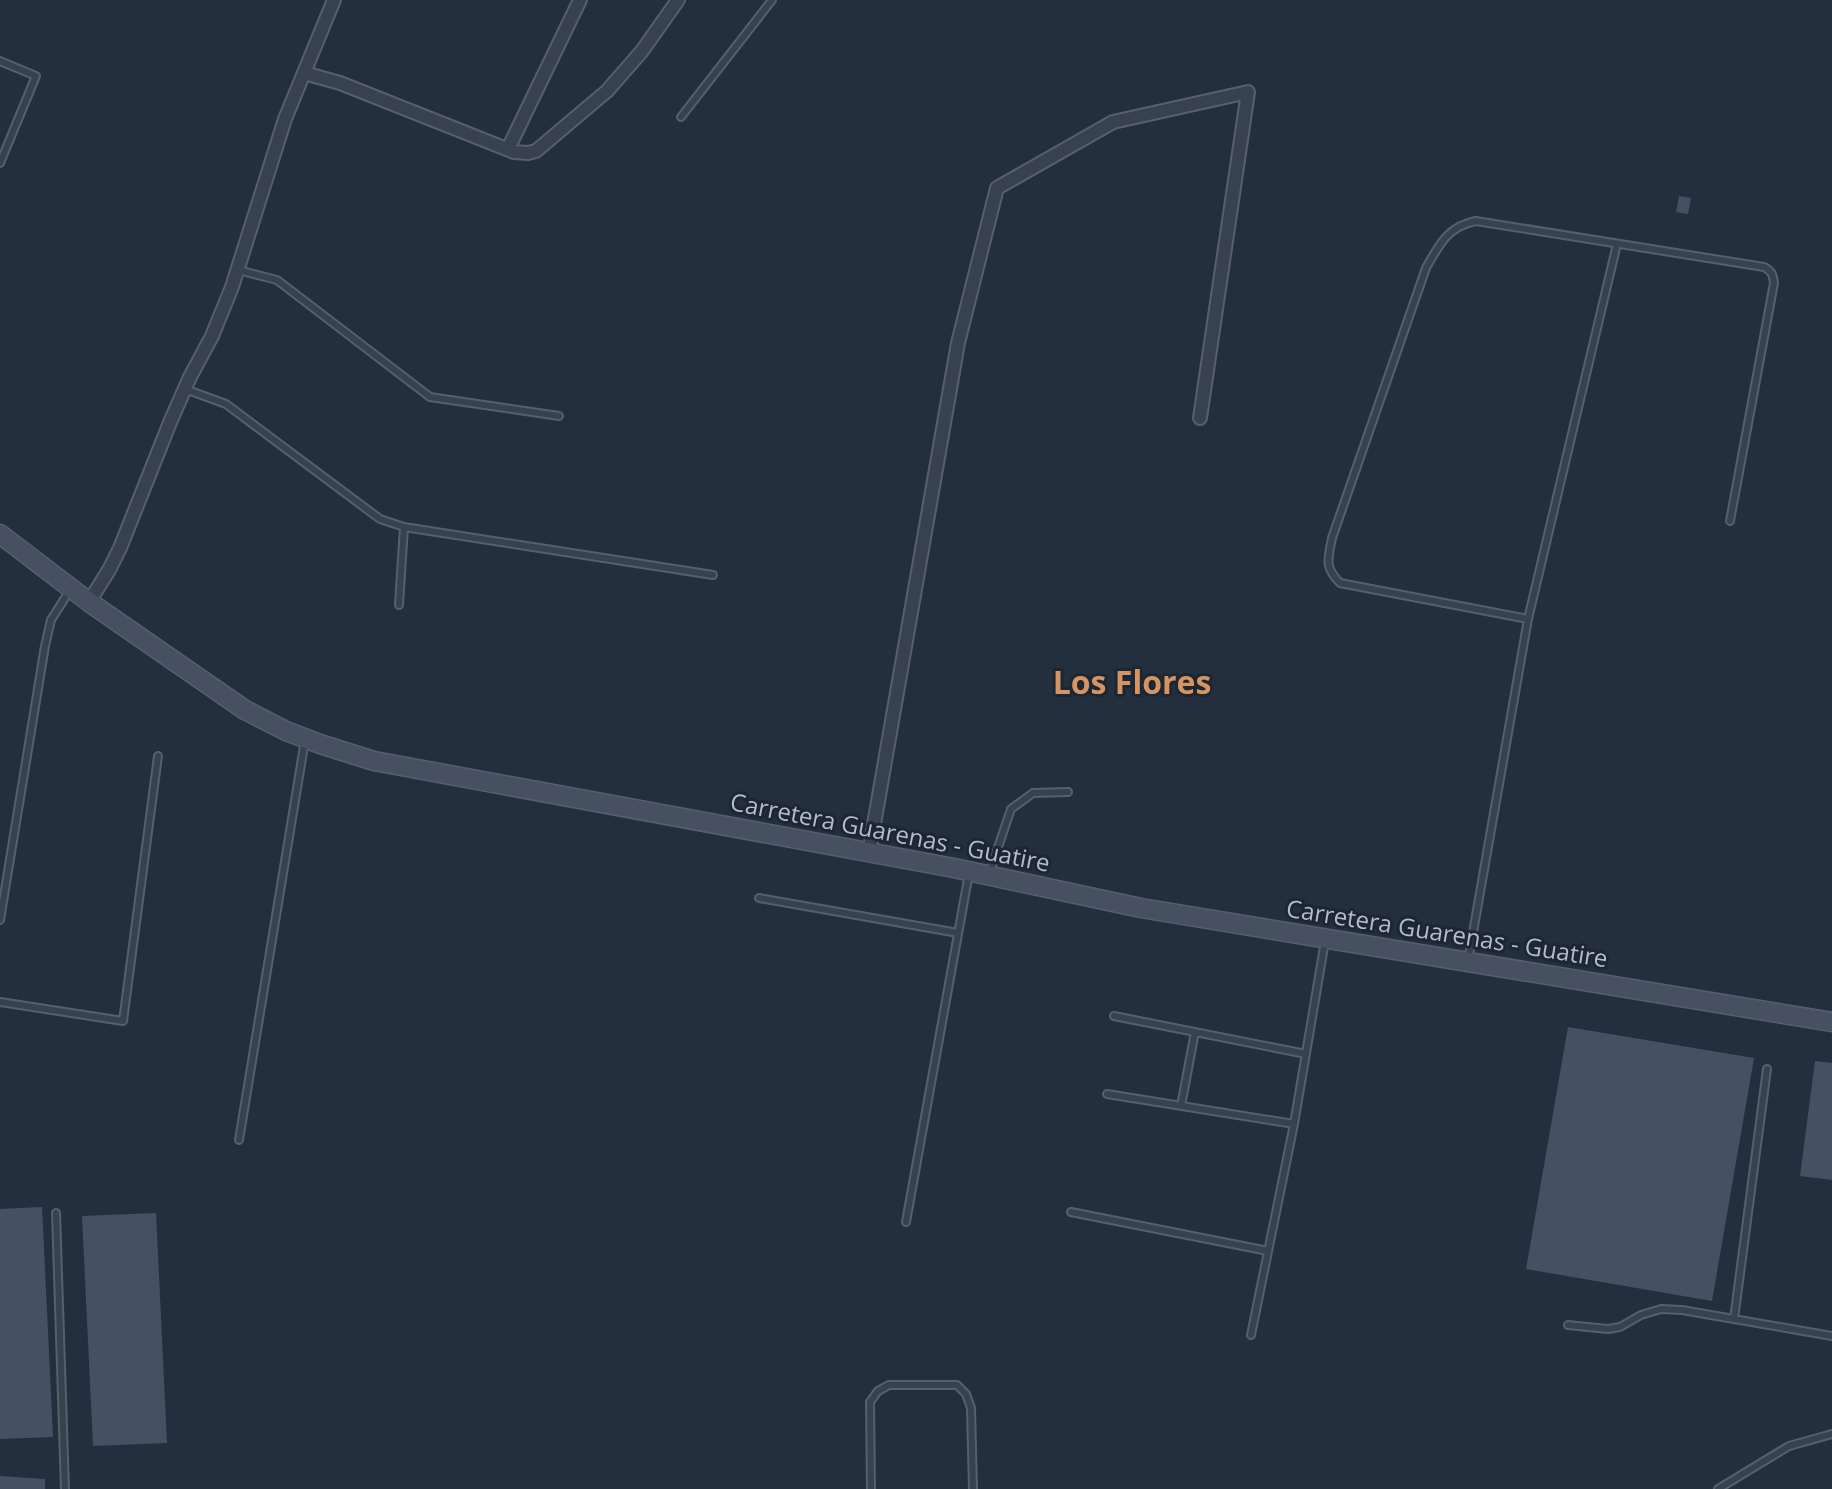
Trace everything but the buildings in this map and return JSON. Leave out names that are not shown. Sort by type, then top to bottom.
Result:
[{"type":"main road","name":"Carretera Guarenas - Guatire","points":[[0,534],[89,602],[246,710],[286,731],[374,761],[969,872],[1141,908],[1832,1022]]},
{"type":"street","points":[[89,602],[131,526],[171,420],[212,336],[238,270],[285,118],[334,0]]},
{"type":"street","points":[[508,149],[580,0]]},
{"type":"street","points":[[304,74],[340,83],[520,153],[536,151],[607,91],[642,51],[678,0]]},
{"type":"street","points":[[869,853],[958,343],[997,188],[1113,122],[1248,92],[1200,418]]},
{"type":"lane","points":[[681,117],[772,0]]},
{"type":"lane","points":[[0,61],[36,76],[0,163]]},
{"type":"lane","points":[[1528,619],[1340,583],[1331,574],[1328,561],[1332,538],[1426,268],[1452,230],[1463,224],[1476,221],[1769,270],[1774,283],[1730,521]]},
{"type":"lane","points":[[1468,963],[1528,619],[1617,244]]},
{"type":"lane","points":[[238,270],[277,280],[430,397],[559,416]]},
{"type":"lane","points":[[185,389],[226,404],[380,519],[404,527],[713,575]]},
{"type":"lane","points":[[399,605],[404,527]]},
{"type":"lane","points":[[0,920],[45,646],[51,620],[71,588]]},
{"type":"lane","points":[[239,1140],[305,738]]},
{"type":"lane","points":[[0,1002],[123,1021],[158,756]]},
{"type":"lane","points":[[989,876],[1011,809],[1033,793],[1068,792]]},
{"type":"lane","points":[[906,1222],[969,872]]},
{"type":"lane","points":[[760,898],[958,933]]},
{"type":"lane","points":[[1251,1335],[1294,1124],[1325,939]]},
{"type":"lane","points":[[1114,1016],[1306,1054]]},
{"type":"lane","points":[[1181,1106],[1195,1032]]},
{"type":"lane","points":[[1734,1320],[1768,1069]]},
{"type":"lane","points":[[1107,1094],[1294,1124]]},
{"type":"lane","points":[[1071,1212],[1268,1251]]},
{"type":"lane","points":[[56,1213],[65,1489]]},
{"type":"lane","points":[[1568,1325],[1619,1327],[1641,1315],[1661,1309],[1682,1310],[1832,1336]]},
{"type":"lane","points":[[871,1489],[870,1402],[878,1391],[889,1385],[957,1385],[966,1394],[971,1408],[973,1489]]},
{"type":"lane","points":[[1718,1489],[1789,1446],[1832,1434]]},
{"type":"district","name":"Los Flores","points":[[1132,683]]}]
